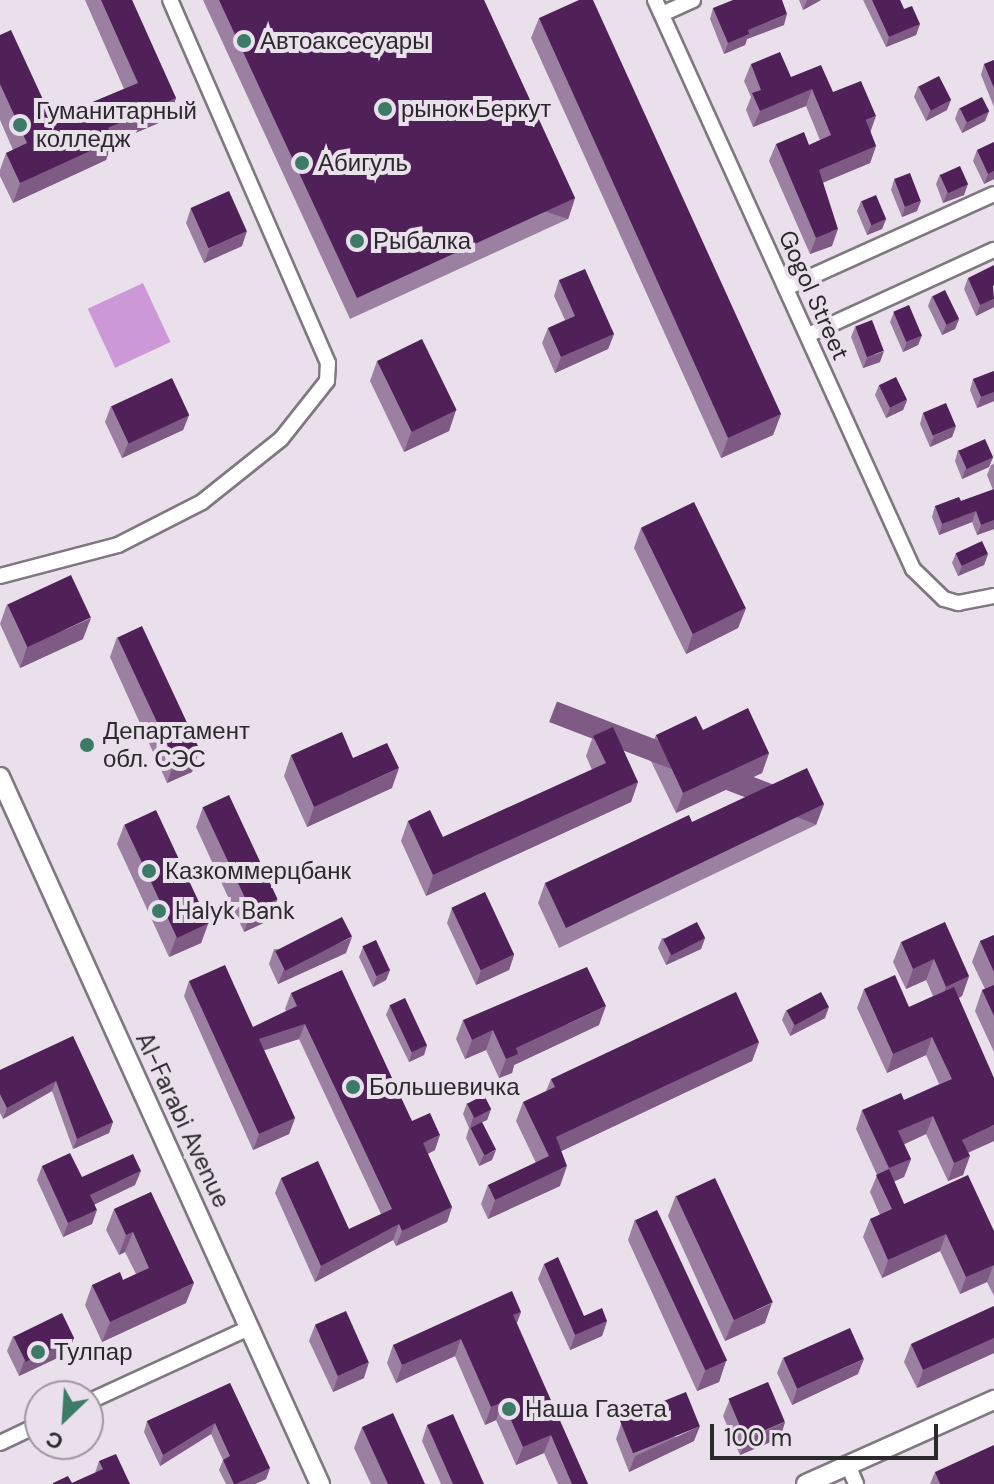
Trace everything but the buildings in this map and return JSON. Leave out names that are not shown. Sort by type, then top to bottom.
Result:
[{"type":"main road","name":"Al-Farabi Avenue","points":[[0,777],[320,1484]]},
{"type":"main road","points":[[806,1484],[994,1400]]},
{"type":"street","points":[[0,576],[118,545],[202,502],[289,431],[327,381],[328,363],[170,0]]},
{"type":"street","name":"Gogol Street","points":[[655,0],[913,569],[944,599],[958,603],[994,596]]},
{"type":"street","points":[[662,14],[693,0]]},
{"type":"street","points":[[786,288],[994,194]]},
{"type":"street","points":[[808,335],[994,250]]},
{"type":"street","points":[[104,1395],[249,1328]]},
{"type":"street","points":[[0,1443],[24,1432]]},
{"type":"street","points":[[848,1465],[856,1484]]},
{"type":"shaded area","points":[[143,283],[170,342],[115,368],[88,309]]},
{"type":"place","name":"Автоаксесуары","points":[[244,41]]},
{"type":"place","name":"рынок Беркут","points":[[385,109]]},
{"type":"place","name":"Гуманитарный колледж","points":[[20,125]]},
{"type":"place","name":"Абигуль","points":[[302,163]]},
{"type":"place","name":"Рыбалка","points":[[357,241]]},
{"type":"place","name":"Департамент обл. СЭС","points":[[87,745]]},
{"type":"place","name":"Казкоммерцбанк","points":[[149,871]]},
{"type":"place","name":"Halyk Bank","points":[[159,911]]},
{"type":"place","name":"Большевичка","points":[[353,1087]]},
{"type":"place","name":"Тулпар","points":[[38,1352]]},
{"type":"place","name":"Наша Газета","points":[[509,1409]]}]
